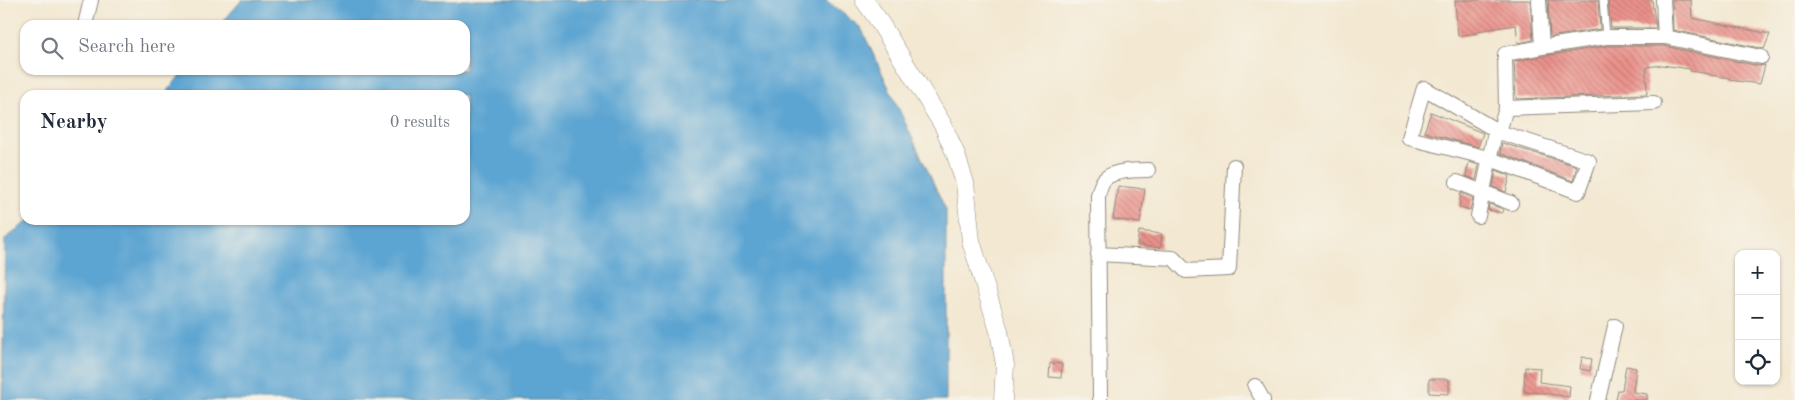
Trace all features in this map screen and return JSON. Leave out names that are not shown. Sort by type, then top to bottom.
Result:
[{"type":"street","points":[[86,20],[91,0]]},
{"type":"street","points":[[864,0],[943,125],[956,155],[964,183],[971,240],[999,331],[1005,365],[1003,400]]},
{"type":"street","points":[[1539,0],[1542,47]]},
{"type":"street","points":[[1663,0],[1665,37]]},
{"type":"street","points":[[1478,216],[1488,158],[1494,136],[1499,132],[1506,108],[1504,54],[1606,38],[1665,37],[1761,57]]},
{"type":"street","points":[[1424,88],[1499,132],[1589,161],[1578,192],[1488,158],[1409,138],[1424,88]]},
{"type":"street","points":[[1506,108],[1654,103]]},
{"type":"street","points":[[1098,254],[1173,258],[1186,271],[1229,268],[1234,166]]},
{"type":"street","points":[[1100,400],[1098,196],[1102,182],[1107,177],[1126,171],[1148,170]]},
{"type":"street","points":[[1457,182],[1511,203]]},
{"type":"street","points":[[1598,400],[1614,326]]},
{"type":"street","points":[[1255,386],[1263,400]]},
{"type":"lane","points":[[1603,0],[1606,38]]},
{"type":"water","points":[[242,0],[826,0],[861,28],[946,210],[946,400],[2,400],[5,239],[23,225],[470,225],[470,90],[169,90],[180,75],[470,75],[470,20],[224,20]]},
{"type":"building","points":[[1455,0],[1530,0],[1533,40],[1518,43],[1516,25],[1458,36]]},
{"type":"building","points":[[1548,0],[1598,0],[1600,29],[1550,37]]},
{"type":"building","points":[[1608,0],[1652,0],[1656,28],[1611,28]]},
{"type":"building","points":[[1672,0],[1691,0],[1692,18],[1770,34],[1764,49],[1673,30]]},
{"type":"building","points":[[1607,46],[1664,46],[1759,66],[1765,65],[1760,84],[1729,80],[1730,78],[1662,65],[1647,67],[1647,94],[1516,99],[1514,61]]},
{"type":"building","points":[[1431,112],[1483,133],[1478,147],[1424,132]]},
{"type":"building","points":[[1502,143],[1577,166],[1573,181],[1500,153]]},
{"type":"building","points":[[1469,162],[1479,165],[1476,180],[1466,176]]},
{"type":"building","points":[[1496,170],[1510,176],[1506,192],[1493,187]]},
{"type":"building","points":[[1118,186],[1145,189],[1140,223],[1113,219]]},
{"type":"building","points":[[1461,193],[1473,198],[1470,210],[1459,207]]},
{"type":"building","points":[[1489,204],[1503,209],[1502,213],[1488,210]]},
{"type":"building","points":[[1139,231],[1162,234],[1160,248],[1137,245]]},
{"type":"building","points":[[1582,357],[1592,359],[1590,371],[1580,369]]},
{"type":"building","points":[[1050,363],[1062,364],[1061,378],[1049,377]]},
{"type":"building","points":[[1626,366],[1636,368],[1633,392],[1647,394],[1647,400],[1616,400],[1618,390],[1622,390]]},
{"type":"building","points":[[1525,367],[1540,368],[1539,382],[1570,386],[1569,397],[1524,392]]},
{"type":"building","points":[[1429,379],[1449,379],[1449,394],[1429,393]]}]
